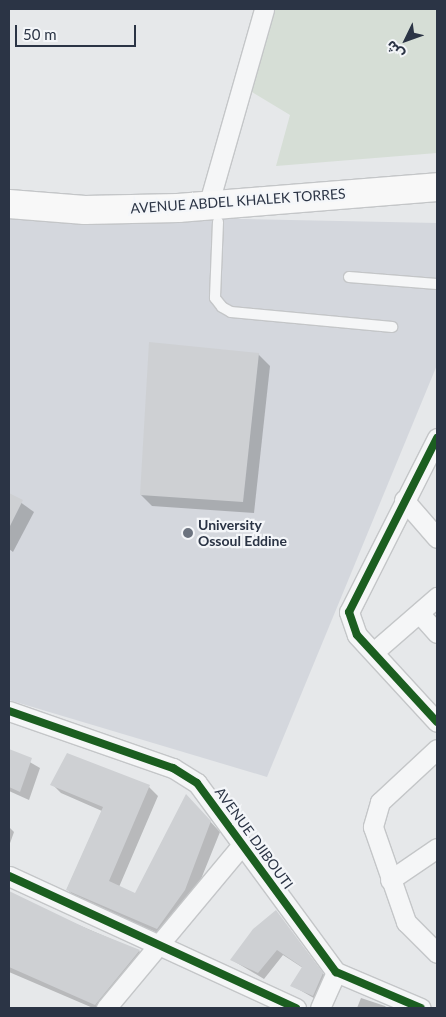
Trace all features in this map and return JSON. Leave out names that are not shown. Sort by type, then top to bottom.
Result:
[{"type":"main road","name":"AVENUE ABDEL KHALEK TORRES","points":[[9,222],[82,226],[213,214],[437,186]]},
{"type":"main road","name":"AVENUE ABDEL KHALEK TORRES","points":[[9,204],[213,214],[437,204]]},
{"type":"street","points":[[213,214],[264,9]]},
{"type":"street","points":[[436,446],[404,500],[349,612],[357,635],[376,650],[437,722]]},
{"type":"street","points":[[404,500],[437,538]]},
{"type":"street","points":[[376,650],[437,597]]},
{"type":"street","points":[[419,613],[437,633]]},
{"type":"street","name":"AVENUE DJIBOUTI","points":[[9,712],[173,768],[197,783],[336,972]]},
{"type":"street","points":[[437,749],[380,802],[374,814],[373,827],[406,922],[437,953]]},
{"type":"street","points":[[106,1008],[242,845]]},
{"type":"street","points":[[390,880],[437,848]]},
{"type":"street","points":[[9,876],[156,947],[296,1008]]},
{"type":"street","points":[[320,1008],[336,972],[421,1008]]},
{"type":"lane","points":[[213,214],[215,298],[222,307],[231,312],[392,327]]},
{"type":"lane","points":[[349,277],[437,284]]},
{"type":"shaded area","points":[[264,9],[437,9],[437,153],[276,166],[290,115],[252,92],[247,65]]},
{"type":"shaded area","name":"University Ossoul Eddine","points":[[9,214],[437,223],[437,365],[267,777],[9,700]]},
{"type":"building","points":[[149,342],[259,353],[243,502],[140,495]]},
{"type":"building","points":[[9,493],[23,500],[9,528]]},
{"type":"building","points":[[9,749],[32,758],[20,792],[9,787]]},
{"type":"building","points":[[67,753],[150,785],[109,881],[135,893],[186,794],[211,821],[185,890],[157,929],[66,890],[103,807],[50,785]]},
{"type":"building","points":[[9,891],[90,930],[140,950],[95,1005],[9,967]]},
{"type":"building","points":[[276,910],[323,973],[313,996],[290,986],[302,967],[277,950],[258,973],[230,960],[253,929]]},
{"type":"cycle path","points":[[437,438],[349,612],[357,635],[437,722]]},
{"type":"cycle path","points":[[9,711],[173,768],[197,783],[336,972],[421,1008]]},
{"type":"cycle path","points":[[9,876],[296,1008]]},
{"type":"place","name":"University Ossoul Eddine","points":[[188,533]]}]
